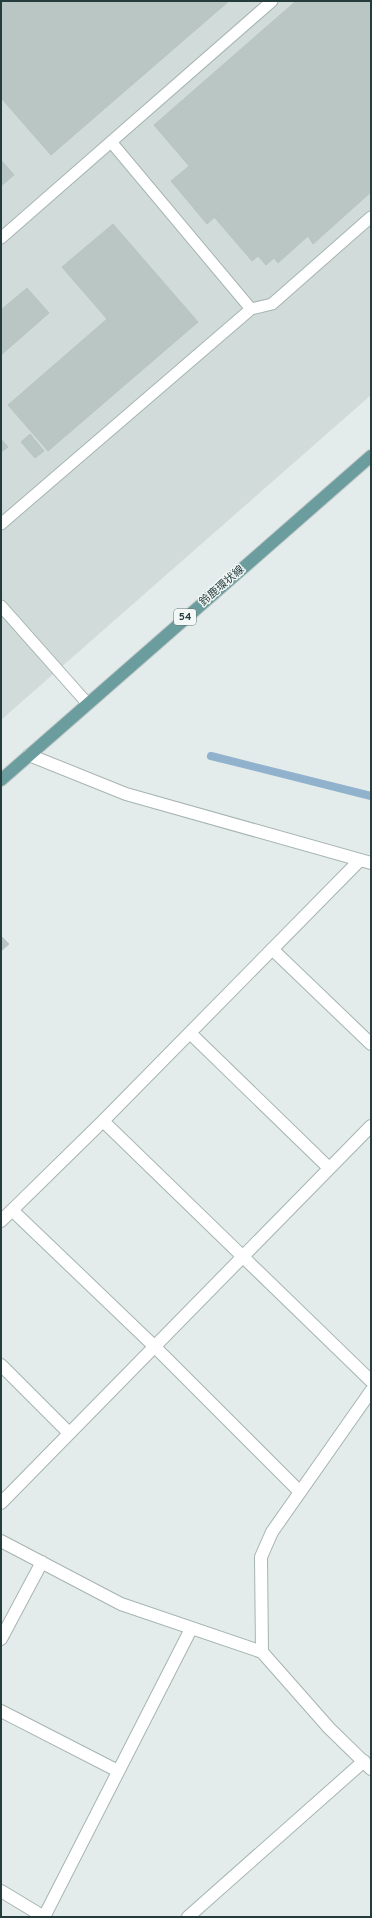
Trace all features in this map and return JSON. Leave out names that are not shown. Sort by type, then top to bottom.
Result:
[{"type":"main road","name":"鈴鹿環状線","points":[[1,780],[87,703],[371,456]]},
{"type":"street","points":[[28,756],[126,794],[365,861]]},
{"type":"street","points":[[1,1221],[103,1121],[272,949],[365,861]]},
{"type":"street","points":[[272,949],[371,1044]]},
{"type":"street","points":[[190,1033],[329,1168]]},
{"type":"street","points":[[103,1121],[371,1381]]},
{"type":"street","points":[[1,1503],[371,1126]]},
{"type":"street","points":[[12,1210],[154,1346],[299,1491]]},
{"type":"street","points":[[1,1365],[69,1433]]},
{"type":"street","points":[[262,1652],[261,1557],[272,1532],[299,1491],[371,1391]]},
{"type":"street","points":[[1,1541],[121,1604],[262,1652],[329,1728],[367,1765],[188,1917]]},
{"type":"street","points":[[1,1639],[42,1562]]},
{"type":"street","points":[[1,1891],[44,1917],[191,1629]]},
{"type":"street","points":[[1,1711],[118,1771]]},
{"type":"lane","points":[[1,238],[112,143],[272,1]]},
{"type":"lane","points":[[112,143],[251,309]]},
{"type":"lane","points":[[1,524],[251,309],[272,304],[371,217]]},
{"type":"lane","points":[[1,606],[87,703]]},
{"type":"shaded area","points":[[1,1],[371,1],[371,395],[1,720]]},
{"type":"building","points":[[1,1],[229,1],[51,155],[1,98]]},
{"type":"building","points":[[296,1],[371,1],[371,192],[313,244],[308,236],[278,263],[274,258],[266,265],[258,256],[252,261],[215,218],[225,208],[154,125]]},
{"type":"building","points":[[1,160],[14,175],[1,186]]},
{"type":"building","points":[[189,166],[225,208],[207,224],[171,181]]},
{"type":"building","points":[[113,224],[198,322],[48,451],[8,405],[107,319],[62,267]]},
{"type":"building","points":[[27,288],[49,313],[1,355],[1,310]]},
{"type":"building","points":[[30,434],[44,451],[35,458],[21,442]]},
{"type":"building","points":[[1,439],[8,447],[1,452]]},
{"type":"building","points":[[1,936],[9,944],[1,951]]},
{"type":"waterway","points":[[211,756],[371,796]]}]
